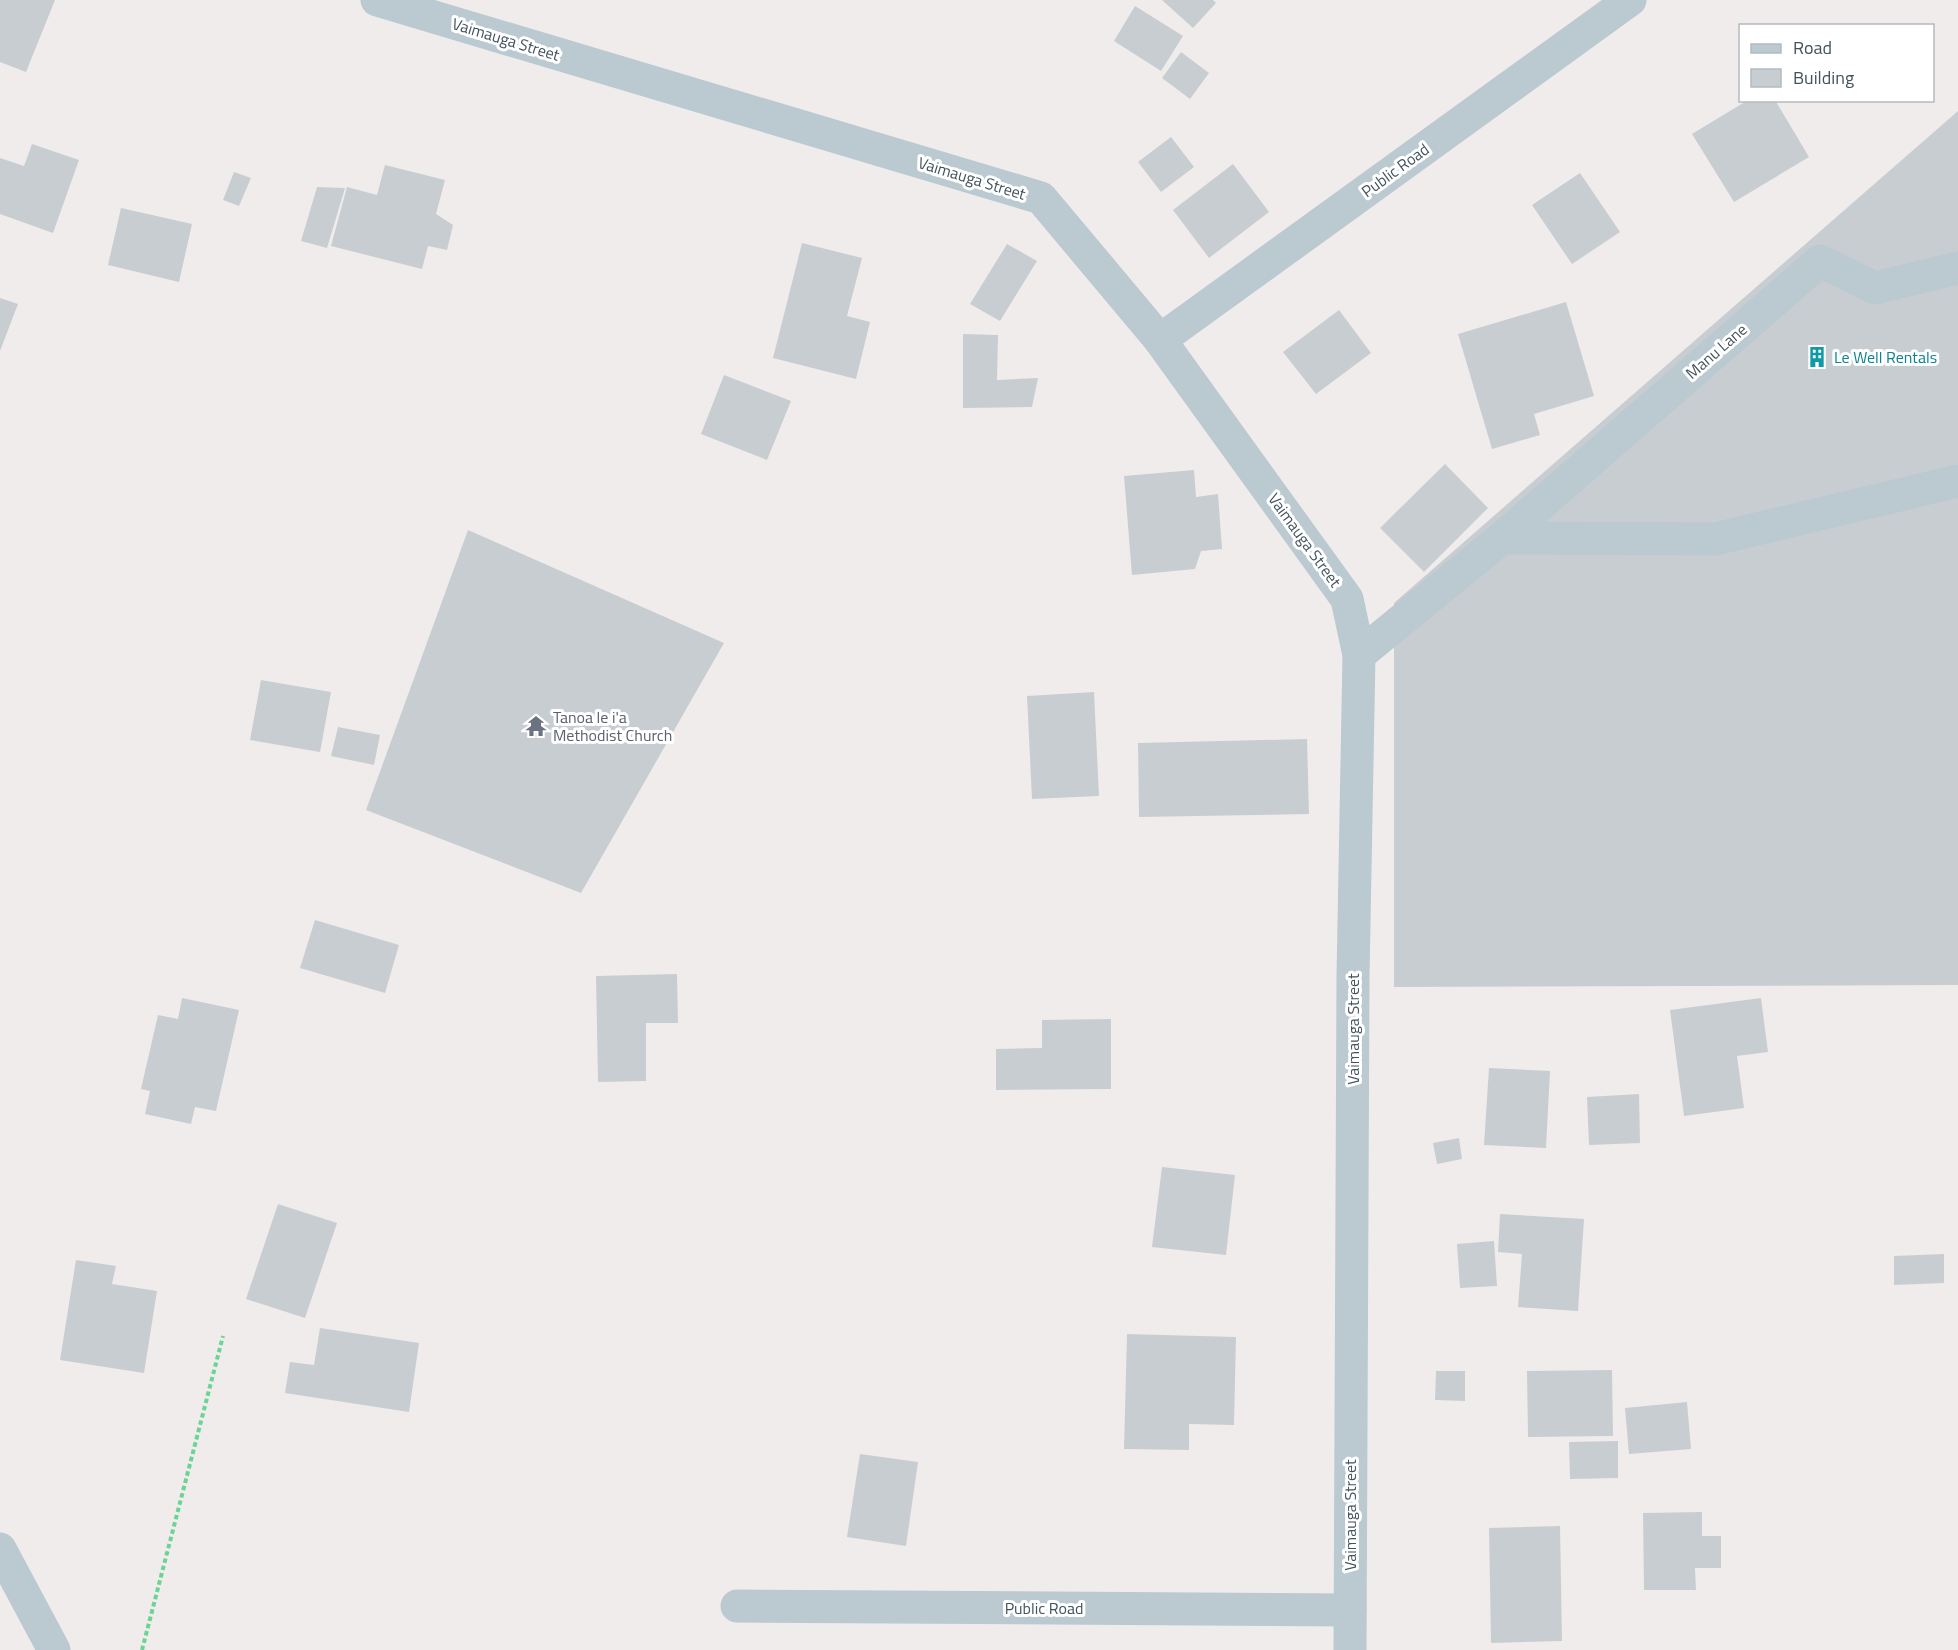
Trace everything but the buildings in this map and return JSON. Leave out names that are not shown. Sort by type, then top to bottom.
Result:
[{"type":"street","name":"Vaimauga Street","points":[[377,0],[1041,198],[1160,340],[1347,599],[1359,655],[1353,977],[1350,1650]]},
{"type":"street","name":"Public Road","points":[[1160,340],[1630,0]]},
{"type":"street","name":"Manu Lane","points":[[1359,655],[1502,538],[1820,261],[1875,288],[1958,268]]},
{"type":"street","points":[[1502,538],[1715,539],[1958,481]]},
{"type":"street","points":[[0,1549],[54,1650]]},
{"type":"street","name":"Public Road","points":[[737,1606],[1350,1610]]},
{"type":"path","points":[[142,1650],[223,1336]]},
{"type":"place","name":"Le Well Rentals","points":[[1817,357]]},
{"type":"place","name":"Tanoa le i'a Methodist Church","points":[[536,726]]}]
